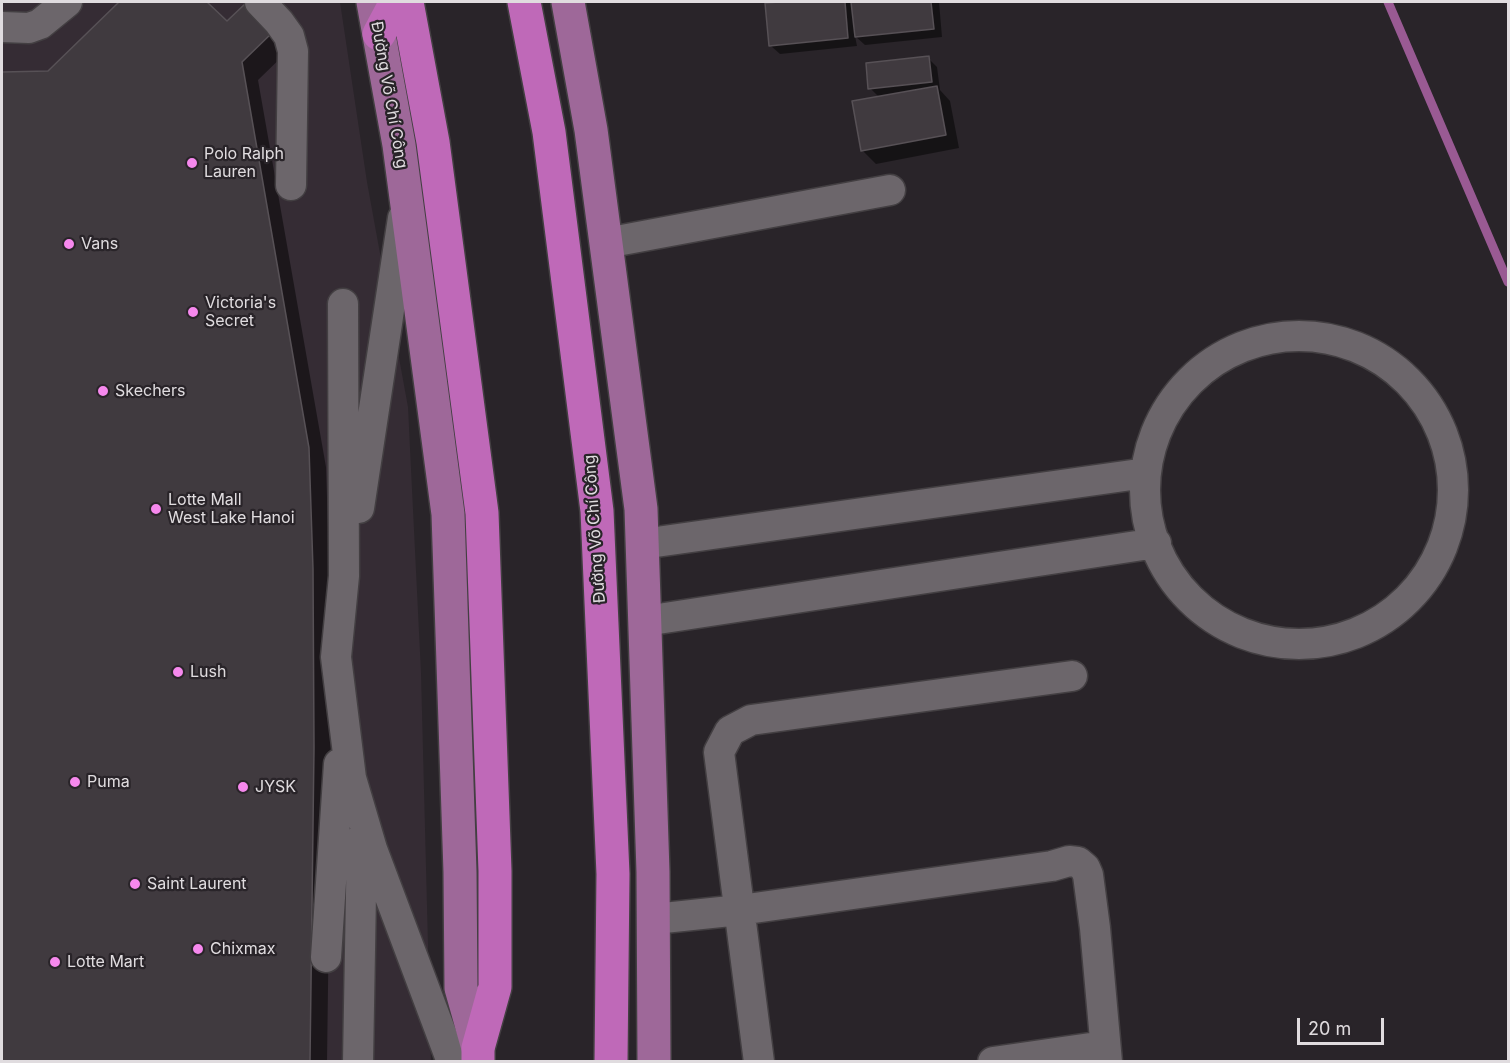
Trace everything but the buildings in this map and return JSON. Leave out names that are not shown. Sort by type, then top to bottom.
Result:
[{"type":"highway","points":[[379,34],[396,2]]},
{"type":"highway","name":"Đường Võ Chí Công","points":[[407,2],[433,142],[482,513],[495,871],[495,987],[469,1057]]},
{"type":"highway","name":"Đường Võ Chí Công","points":[[524,2],[549,132],[597,510],[613,874],[611,1062]]},
{"type":"main road","name":"Đường Võ Chí Công","points":[[373,2],[399,145],[448,514],[460,872],[461,988],[469,1057]]},
{"type":"main road","points":[[568,2],[591,130],[641,510],[654,919],[654,1062]]},
{"type":"street","points":[[2,27],[29,28],[40,24],[64,2]]},
{"type":"street","points":[[260,2],[289,36],[293,51],[291,185]]},
{"type":"street","points":[[606,243],[890,190]]},
{"type":"street","points":[[344,576],[357,519],[406,200]]},
{"type":"street","points":[[343,304],[344,576],[336,657],[351,778],[372,849],[469,1057]]},
{"type":"street","points":[[1280,336],[1329,338],[1375,354],[1413,384],[1440,425],[1454,476],[1449,528],[1427,577],[1390,615],[1343,638],[1290,644],[1238,632],[1194,604],[1162,562],[1156,543],[1146,512],[1146,463],[1163,417],[1193,378],[1233,350],[1280,336]]},
{"type":"street","points":[[642,544],[1146,473]]},
{"type":"street","points":[[645,621],[1156,543]]},
{"type":"street","points":[[759,1062],[719,752],[730,731],[751,720],[1072,676]]},
{"type":"street","points":[[326,957],[342,719]]},
{"type":"street","points":[[358,1062],[363,817]]},
{"type":"street","points":[[654,919],[740,910],[1052,866],[1069,861],[1078,862],[1085,868],[1088,875],[1095,928],[1105,1054],[993,1062]]},
{"type":"shaded area","name":"Lotte Mall West Lake Hanoi","points":[[2,2],[340,2],[367,182],[408,407],[421,673],[431,1061],[2,1062]]},
{"type":"waterway","points":[[1388,2],[1508,282]]},
{"type":"place","name":"Polo Ralph Lauren","points":[[192,163]]},
{"type":"place","name":"Vans","points":[[69,244]]},
{"type":"place","name":"Victoria's Secret","points":[[193,312]]},
{"type":"place","name":"Skechers","points":[[103,391]]},
{"type":"place","name":"Lotte Mall West Lake Hanoi","points":[[156,509]]},
{"type":"place","name":"Lush","points":[[178,672]]},
{"type":"place","name":"Puma","points":[[75,782]]},
{"type":"place","name":"JYSK","points":[[243,787]]},
{"type":"place","name":"Saint Laurent","points":[[135,884]]},
{"type":"place","name":"Chixmax","points":[[198,949]]},
{"type":"place","name":"Lotte Mart","points":[[55,962]]}]
